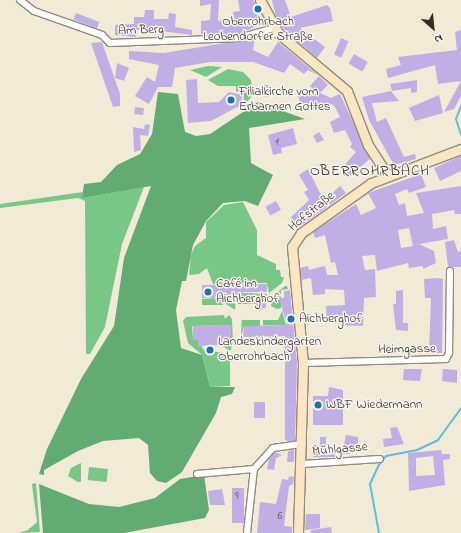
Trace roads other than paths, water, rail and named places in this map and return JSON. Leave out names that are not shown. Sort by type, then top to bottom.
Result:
[{"type":"main road","points":[[260,0],[274,28],[342,83],[352,98],[368,145],[388,176]]},
{"type":"main road","name":"Hofstraße","points":[[298,533],[303,444],[303,363],[292,246],[313,224],[388,176],[461,149]]},
{"type":"street","name":"Am Berg","points":[[20,0],[34,11],[102,35],[110,43],[239,38],[274,28]]},
{"type":"street","name":"Heimgasse","points":[[303,363],[446,359],[449,353],[450,271]]},
{"type":"street","points":[[247,533],[254,469],[273,448],[303,444]]},
{"type":"street","name":"Mühlgasse","points":[[302,464],[380,459]]},
{"type":"street","points":[[197,474],[254,469]]},
{"type":"waterway","points":[[461,106],[456,119],[461,134]]},
{"type":"waterway","points":[[379,533],[370,484],[379,465],[386,456],[417,450],[438,440],[461,408]]},
{"type":"place","name":"Oberrohrbach Leobendorfer Straße","points":[[258,9]]},
{"type":"place","name":"Filialkirche vom Erbarmen Gottes","points":[[231,100]]},
{"type":"place","name":"Café im Aichberghof","points":[[208,292]]},
{"type":"place","name":"Aichberghof","points":[[291,319]]},
{"type":"place","name":"Landeskindergarten Oberrohrbach","points":[[210,350]]},
{"type":"place","name":"WBF Wiedermann","points":[[318,405]]},
{"type":"district","name":"OBERROHRBACH","points":[[370,172]]}]
